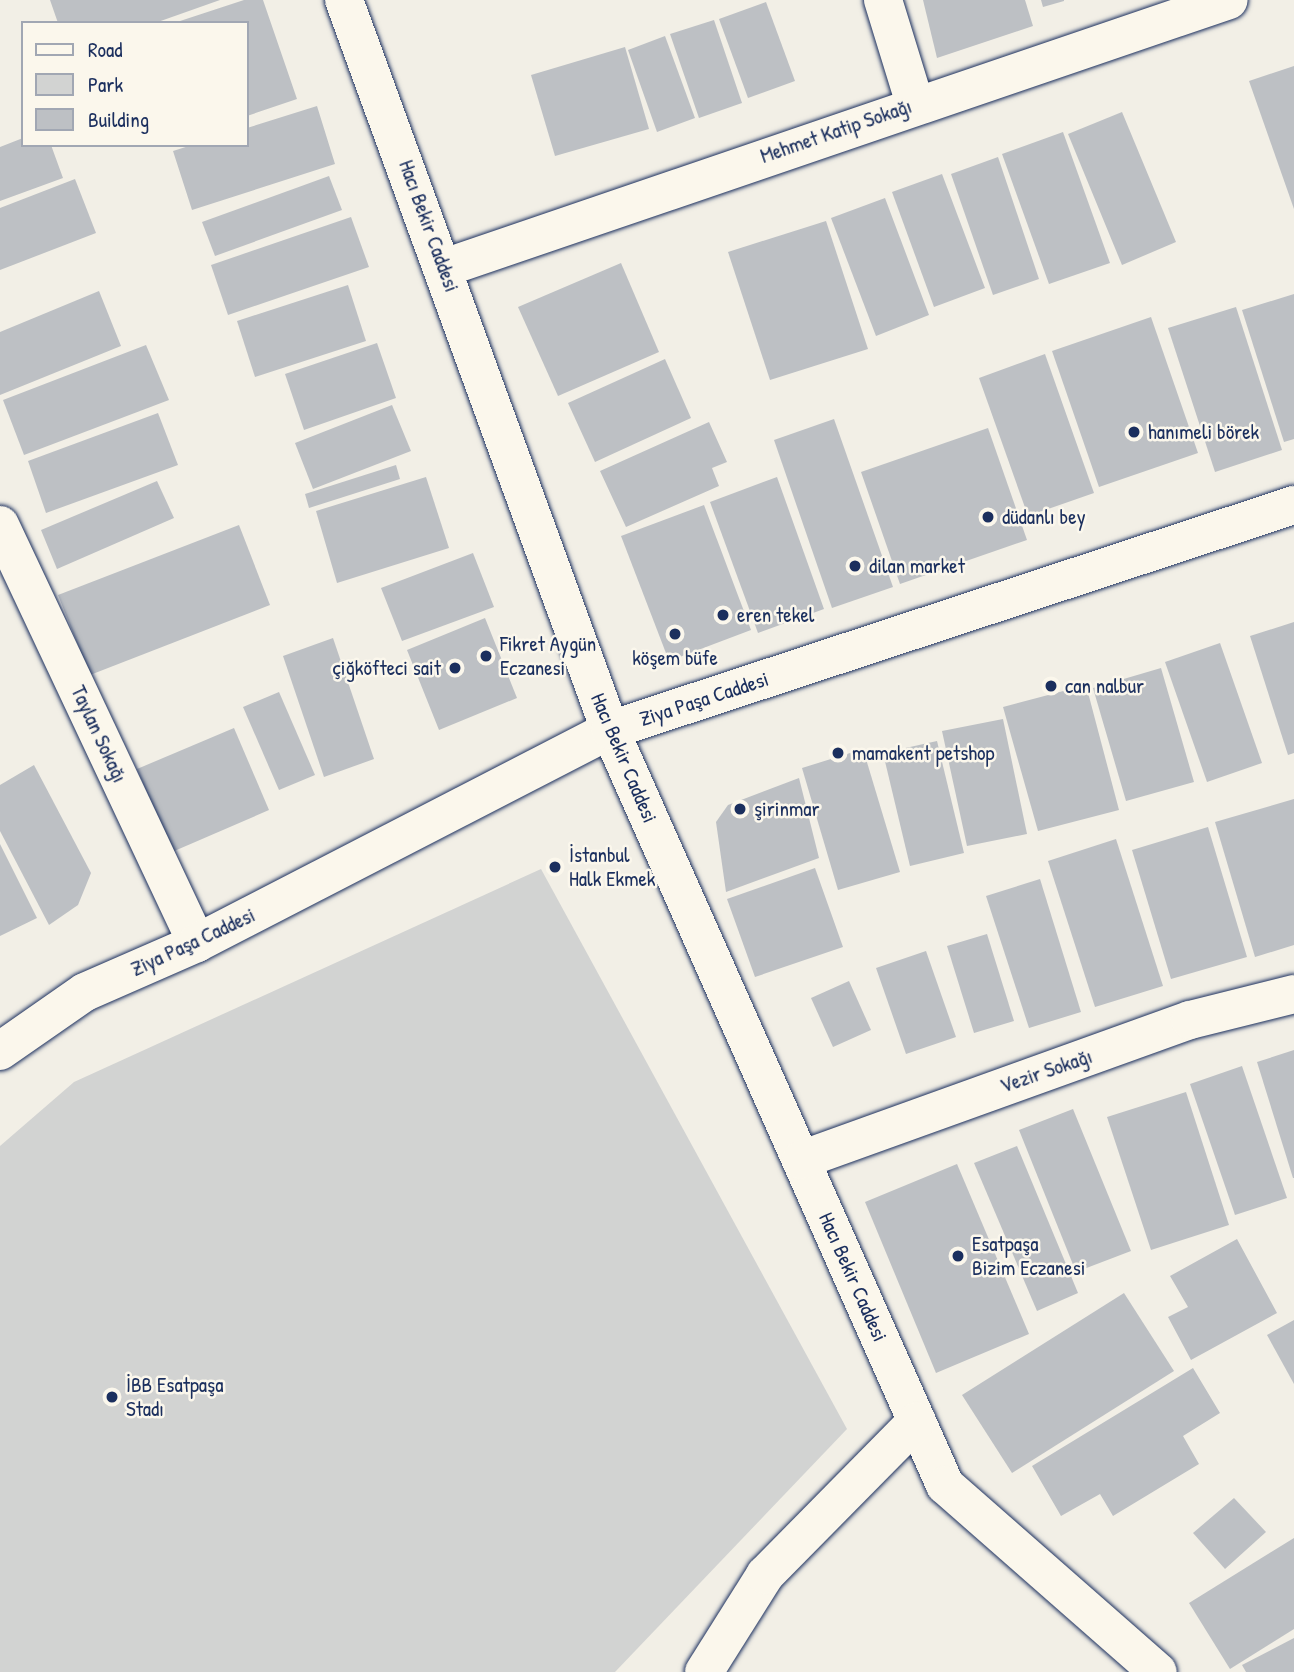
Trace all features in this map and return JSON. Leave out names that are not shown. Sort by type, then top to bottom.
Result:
[{"type":"street","name":"Hacı Bekir Caddesi","points":[[344,0],[444,268],[610,730],[944,1485],[1158,1672]]},
{"type":"street","points":[[883,0],[915,104]]},
{"type":"street","name":"Mehmet Katip Sokağı","points":[[444,268],[915,104],[1229,0]]},
{"type":"street","name":"Ziya Paşa Caddesi","points":[[0,1051],[85,992],[197,943],[610,730],[1294,505]]},
{"type":"street","name":"Taylan Sokağı","points":[[0,525],[197,943]]},
{"type":"street","name":"Vezir Sokağı","points":[[801,1160],[1191,1020],[1294,994]]},
{"type":"street","points":[[704,1672],[765,1575],[917,1422]]},
{"type":"green space","points":[[541,869],[847,1429],[615,1672],[0,1672],[0,1146],[74,1082]]},
{"type":"building","points":[[50,0],[220,0],[161,21],[57,21]]},
{"type":"building","points":[[244,0],[263,0],[297,99],[248,116],[248,21],[180,21]]},
{"type":"building","points":[[923,0],[1025,0],[1033,26],[937,58]]},
{"type":"building","points":[[1041,0],[1064,0],[1064,1],[1043,7]]},
{"type":"building","points":[[766,2],[795,81],[748,98],[719,19]]},
{"type":"building","points":[[714,20],[742,103],[699,118],[670,34]]},
{"type":"building","points":[[665,36],[695,118],[657,132],[628,50]]},
{"type":"building","points":[[625,47],[649,129],[555,156],[531,75]]},
{"type":"building","points":[[1294,66],[1294,209],[1249,81]]},
{"type":"building","points":[[317,106],[335,164],[192,210],[173,151],[186,147],[248,147],[248,128]]},
{"type":"building","points":[[1122,112],[1176,242],[1122,265],[1068,134]]},
{"type":"building","points":[[1063,132],[1110,263],[1049,284],[1002,154]]},
{"type":"building","points":[[21,139],[21,147],[52,147],[63,178],[0,201],[0,147]]},
{"type":"building","points":[[998,157],[1039,279],[993,295],[951,174]]},
{"type":"building","points":[[942,174],[985,288],[934,307],[892,192]]},
{"type":"building","points":[[329,176],[342,210],[215,256],[202,222]]},
{"type":"building","points":[[75,179],[96,233],[0,270],[0,208]]},
{"type":"building","points":[[885,198],[929,315],[876,336],[831,218]]},
{"type":"building","points":[[351,217],[369,267],[228,315],[211,265]]},
{"type":"building","points":[[826,221],[868,349],[770,380],[728,252]]},
{"type":"building","points":[[621,263],[659,352],[558,396],[518,307]]},
{"type":"building","points":[[348,285],[366,341],[255,377],[237,321]]},
{"type":"building","points":[[99,291],[121,346],[0,395],[0,332]]},
{"type":"building","points":[[1294,294],[1294,439],[1284,442],[1242,310]]},
{"type":"building","points":[[1236,307],[1282,450],[1215,472],[1168,328]]},
{"type":"building","points":[[1151,317],[1198,453],[1099,487],[1052,351]]},
{"type":"building","points":[[377,343],[396,398],[304,430],[285,374]]},
{"type":"building","points":[[146,345],[169,400],[24,455],[3,400]]},
{"type":"building","points":[[1045,354],[1094,493],[1028,516],[979,378]]},
{"type":"building","points":[[665,359],[691,418],[595,462],[568,403]]},
{"type":"building","points":[[392,405],[411,451],[313,489],[295,443]]},
{"type":"building","points":[[158,413],[178,465],[46,513],[28,461]]},
{"type":"building","points":[[834,419],[893,587],[832,608],[774,440]]},
{"type":"building","points":[[709,422],[727,462],[712,468],[719,486],[626,527],[600,471]]},
{"type":"building","points":[[988,428],[1027,540],[900,584],[861,472]]},
{"type":"building","points":[[396,465],[400,479],[309,508],[305,494]]},
{"type":"building","points":[[426,477],[449,548],[337,583],[316,511]]},
{"type":"building","points":[[777,477],[824,609],[758,633],[710,502]]},
{"type":"building","points":[[157,481],[174,518],[57,569],[41,530]]},
{"type":"building","points":[[704,505],[751,630],[669,661],[621,536]]},
{"type":"building","points":[[239,525],[270,605],[90,675],[58,595]]},
{"type":"building","points":[[473,553],[494,607],[402,641],[381,588]]},
{"type":"building","points":[[485,618],[517,698],[439,730],[407,650]]},
{"type":"building","points":[[1294,622],[1294,753],[1288,755],[1250,636]]},
{"type":"building","points":[[333,638],[374,759],[324,777],[283,656]]},
{"type":"building","points":[[1220,643],[1262,763],[1207,782],[1165,662]]},
{"type":"building","points":[[1161,668],[1194,782],[1126,801],[1093,688]]},
{"type":"building","points":[[1086,685],[1119,810],[1038,831],[1003,707]]},
{"type":"building","points":[[279,692],[315,775],[279,790],[243,707]]},
{"type":"building","points":[[1003,719],[1027,834],[967,846],[942,731]]},
{"type":"building","points":[[234,728],[269,810],[172,852],[137,769]]},
{"type":"building","points":[[937,741],[964,853],[910,866],[883,753]]},
{"type":"building","points":[[863,749],[900,872],[838,890],[802,768]]},
{"type":"building","points":[[34,765],[91,873],[78,905],[49,925],[0,831],[0,785]]},
{"type":"building","points":[[799,778],[819,858],[726,892],[716,822],[728,805]]},
{"type":"building","points":[[1294,799],[1294,945],[1255,957],[1215,822]]},
{"type":"building","points":[[1208,827],[1247,957],[1171,979],[1132,850]]},
{"type":"building","points":[[1116,839],[1163,986],[1095,1007],[1048,861]]},
{"type":"building","points":[[0,844],[37,918],[0,936]]},
{"type":"building","points":[[815,868],[843,947],[755,977],[727,899]]},
{"type":"building","points":[[1040,879],[1081,1012],[1029,1028],[986,896]]},
{"type":"building","points":[[987,934],[1014,1021],[974,1033],[947,946]]},
{"type":"building","points":[[926,951],[956,1037],[906,1054],[876,968]]},
{"type":"building","points":[[849,981],[871,1030],[833,1047],[811,998]]},
{"type":"building","points":[[1294,1050],[1294,1178],[1293,1178],[1257,1062]]},
{"type":"building","points":[[1242,1066],[1287,1198],[1235,1215],[1190,1084]]},
{"type":"building","points":[[1186,1092],[1229,1225],[1151,1250],[1107,1117]]},
{"type":"building","points":[[1073,1109],[1131,1251],[1076,1272],[1019,1130]]},
{"type":"building","points":[[1017,1146],[1078,1293],[1037,1311],[974,1163]]},
{"type":"building","points":[[957,1164],[1029,1334],[936,1373],[865,1202]]},
{"type":"building","points":[[1237,1239],[1277,1313],[1191,1360],[1168,1317],[1188,1307],[1170,1276]]},
{"type":"building","points":[[1124,1293],[1174,1371],[1012,1473],[962,1395]]},
{"type":"building","points":[[1294,1320],[1294,1384],[1267,1335]]},
{"type":"building","points":[[1193,1368],[1220,1413],[1183,1436],[1199,1464],[1113,1516],[1100,1494],[1061,1516],[1032,1466]]},
{"type":"building","points":[[1234,1498],[1266,1532],[1225,1569],[1193,1533]]},
{"type":"building","points":[[1294,1538],[1294,1629],[1230,1669],[1189,1603]]},
{"type":"building","points":[[1294,1638],[1294,1672],[1246,1672],[1242,1665]]},
{"type":"place","name":"hanımeli börek","points":[[1134,432]]},
{"type":"place","name":"düdanlı bey","points":[[988,517]]},
{"type":"place","name":"dilan market","points":[[855,566]]},
{"type":"place","name":"eren tekel","points":[[723,615]]},
{"type":"place","name":"köşem büfe","points":[[675,634]]},
{"type":"place","name":"Fikret Aygün Eczanesi","points":[[486,656]]},
{"type":"place","name":"çiğköfteci sait","points":[[455,668]]},
{"type":"place","name":"can nalbur","points":[[1051,686]]},
{"type":"place","name":"mamakent petshop","points":[[838,753]]},
{"type":"place","name":"şirinmar","points":[[740,809]]},
{"type":"place","name":"İstanbul Halk Ekmek","points":[[555,867]]},
{"type":"place","name":"Esatpaşa Bizim Eczanesi","points":[[958,1256]]},
{"type":"place","name":"İBB Esatpaşa Stadı","points":[[112,1397]]}]
